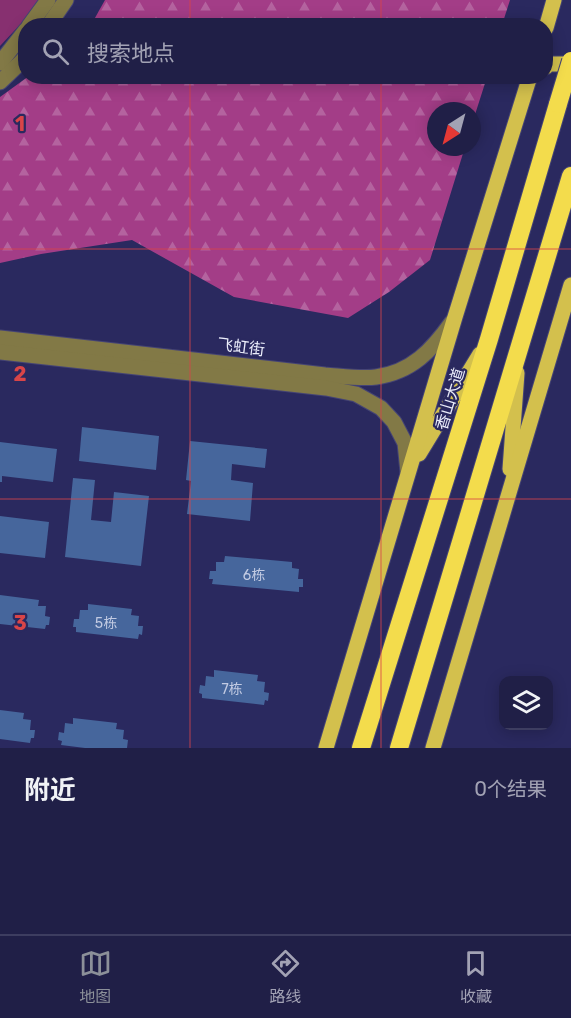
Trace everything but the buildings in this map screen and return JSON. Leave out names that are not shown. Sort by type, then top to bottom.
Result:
[{"type":"highway","name":"香山大道","points":[[361,748],[489,339],[571,63]]},
{"type":"highway","points":[[399,748],[571,176]]},
{"type":"main road","points":[[549,18],[554,0]]},
{"type":"main road","points":[[553,64],[571,63]]},
{"type":"main road","points":[[326,748],[455,317],[528,84]]},
{"type":"main road","points":[[526,92],[532,84]]},
{"type":"main road","points":[[433,748],[571,285]]},
{"type":"main road","points":[[408,473],[489,339]]},
{"type":"main road","points":[[507,499],[519,349]]},
{"type":"street","points":[[35,18],[48,0]]},
{"type":"street","points":[[54,18],[66,0]]},
{"type":"street","points":[[0,63],[18,40]]},
{"type":"street","points":[[0,82],[18,65]]},
{"type":"street","name":"飞虹街","points":[[0,338],[325,375],[374,378],[400,371],[419,360],[437,343],[455,317]]},
{"type":"street","name":"飞虹街","points":[[0,352],[326,388],[356,394],[381,408],[394,422],[405,443],[408,473]]},
{"type":"shaded area","points":[[0,0],[40,0],[26,18],[18,18],[18,27],[0,46]]},
{"type":"green space","points":[[105,0],[510,0],[504,18],[95,18]]},
{"type":"green space","points":[[18,84],[485,84],[479,102],[427,102],[427,156],[462,156],[430,260],[389,292],[348,318],[234,297],[132,240],[41,254],[0,263],[0,97]]}]
